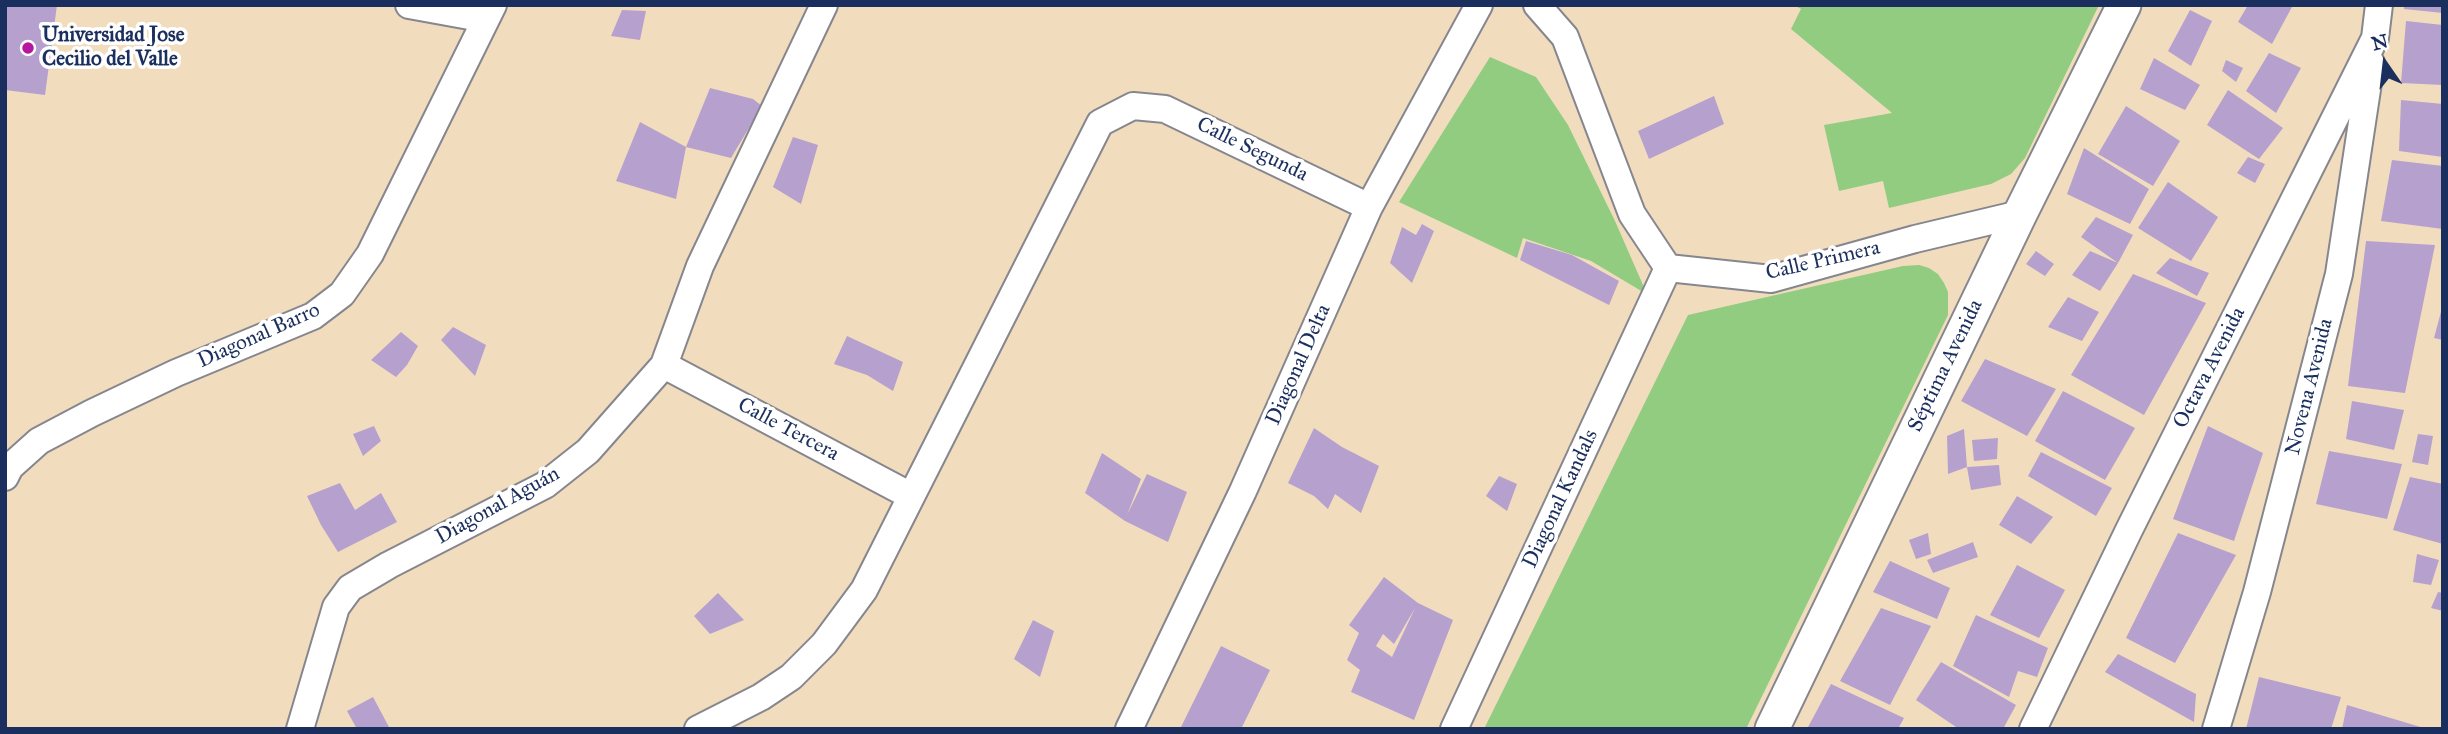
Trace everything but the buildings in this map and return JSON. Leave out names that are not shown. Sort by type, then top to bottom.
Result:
[{"type":"street","points":[[409,5],[489,12]]},
{"type":"street","name":"Diagonal Aguán","points":[[300,729],[336,607],[351,588],[389,565],[545,485],[589,451],[664,365],[700,266],[824,5]]},
{"type":"street","name":"Diagonal Delta","points":[[1129,729],[1243,491],[1369,206],[1479,5]]},
{"type":"street","points":[[1537,5],[1565,37],[1632,214],[1668,268]]},
{"type":"street","name":"Séptima Avenida","points":[[1772,729],[2020,214],[2124,5]]},
{"type":"street","name":"Octava Avenida","points":[[2033,729],[2129,530],[2375,38],[2379,5]]},
{"type":"street","name":"Diagonal Barro","points":[[5,477],[10,467],[39,441],[176,373],[313,316],[342,294],[370,254],[489,12]]},
{"type":"street","name":"Novena Avenida","points":[[2216,729],[2257,592],[2339,274],[2375,38]]},
{"type":"street","name":"Calle Segunda","points":[[911,496],[1100,123],[1133,106],[1165,109],[1369,206]]},
{"type":"street","name":"Calle Primera","points":[[1668,268],[1771,279],[1914,239],[2020,214]]},
{"type":"street","name":"Diagonal Kandals","points":[[1454,729],[1668,268]]},
{"type":"street","name":"Calle Tercera","points":[[664,365],[911,496]]},
{"type":"street","points":[[698,729],[761,697],[792,677],[824,644],[863,590],[911,496]]},
{"type":"green space","points":[[1794,5],[2099,5],[2025,158],[2011,174],[1991,184],[1889,208],[1883,181],[1839,191],[1824,125],[1892,113],[1791,29],[1801,9]]},
{"type":"green space","points":[[1490,57],[1536,77],[1568,125],[1615,221],[1643,285],[1643,292],[1591,261],[1523,238],[1517,258],[1399,202]]},
{"type":"green space","points":[[1919,265],[1938,274],[1944,283],[1948,292],[1948,315],[1746,729],[1484,729],[1688,315],[1903,266]]},
{"type":"place","name":"Universidad Jose Cecilio del Valle","points":[[28,48]]}]
